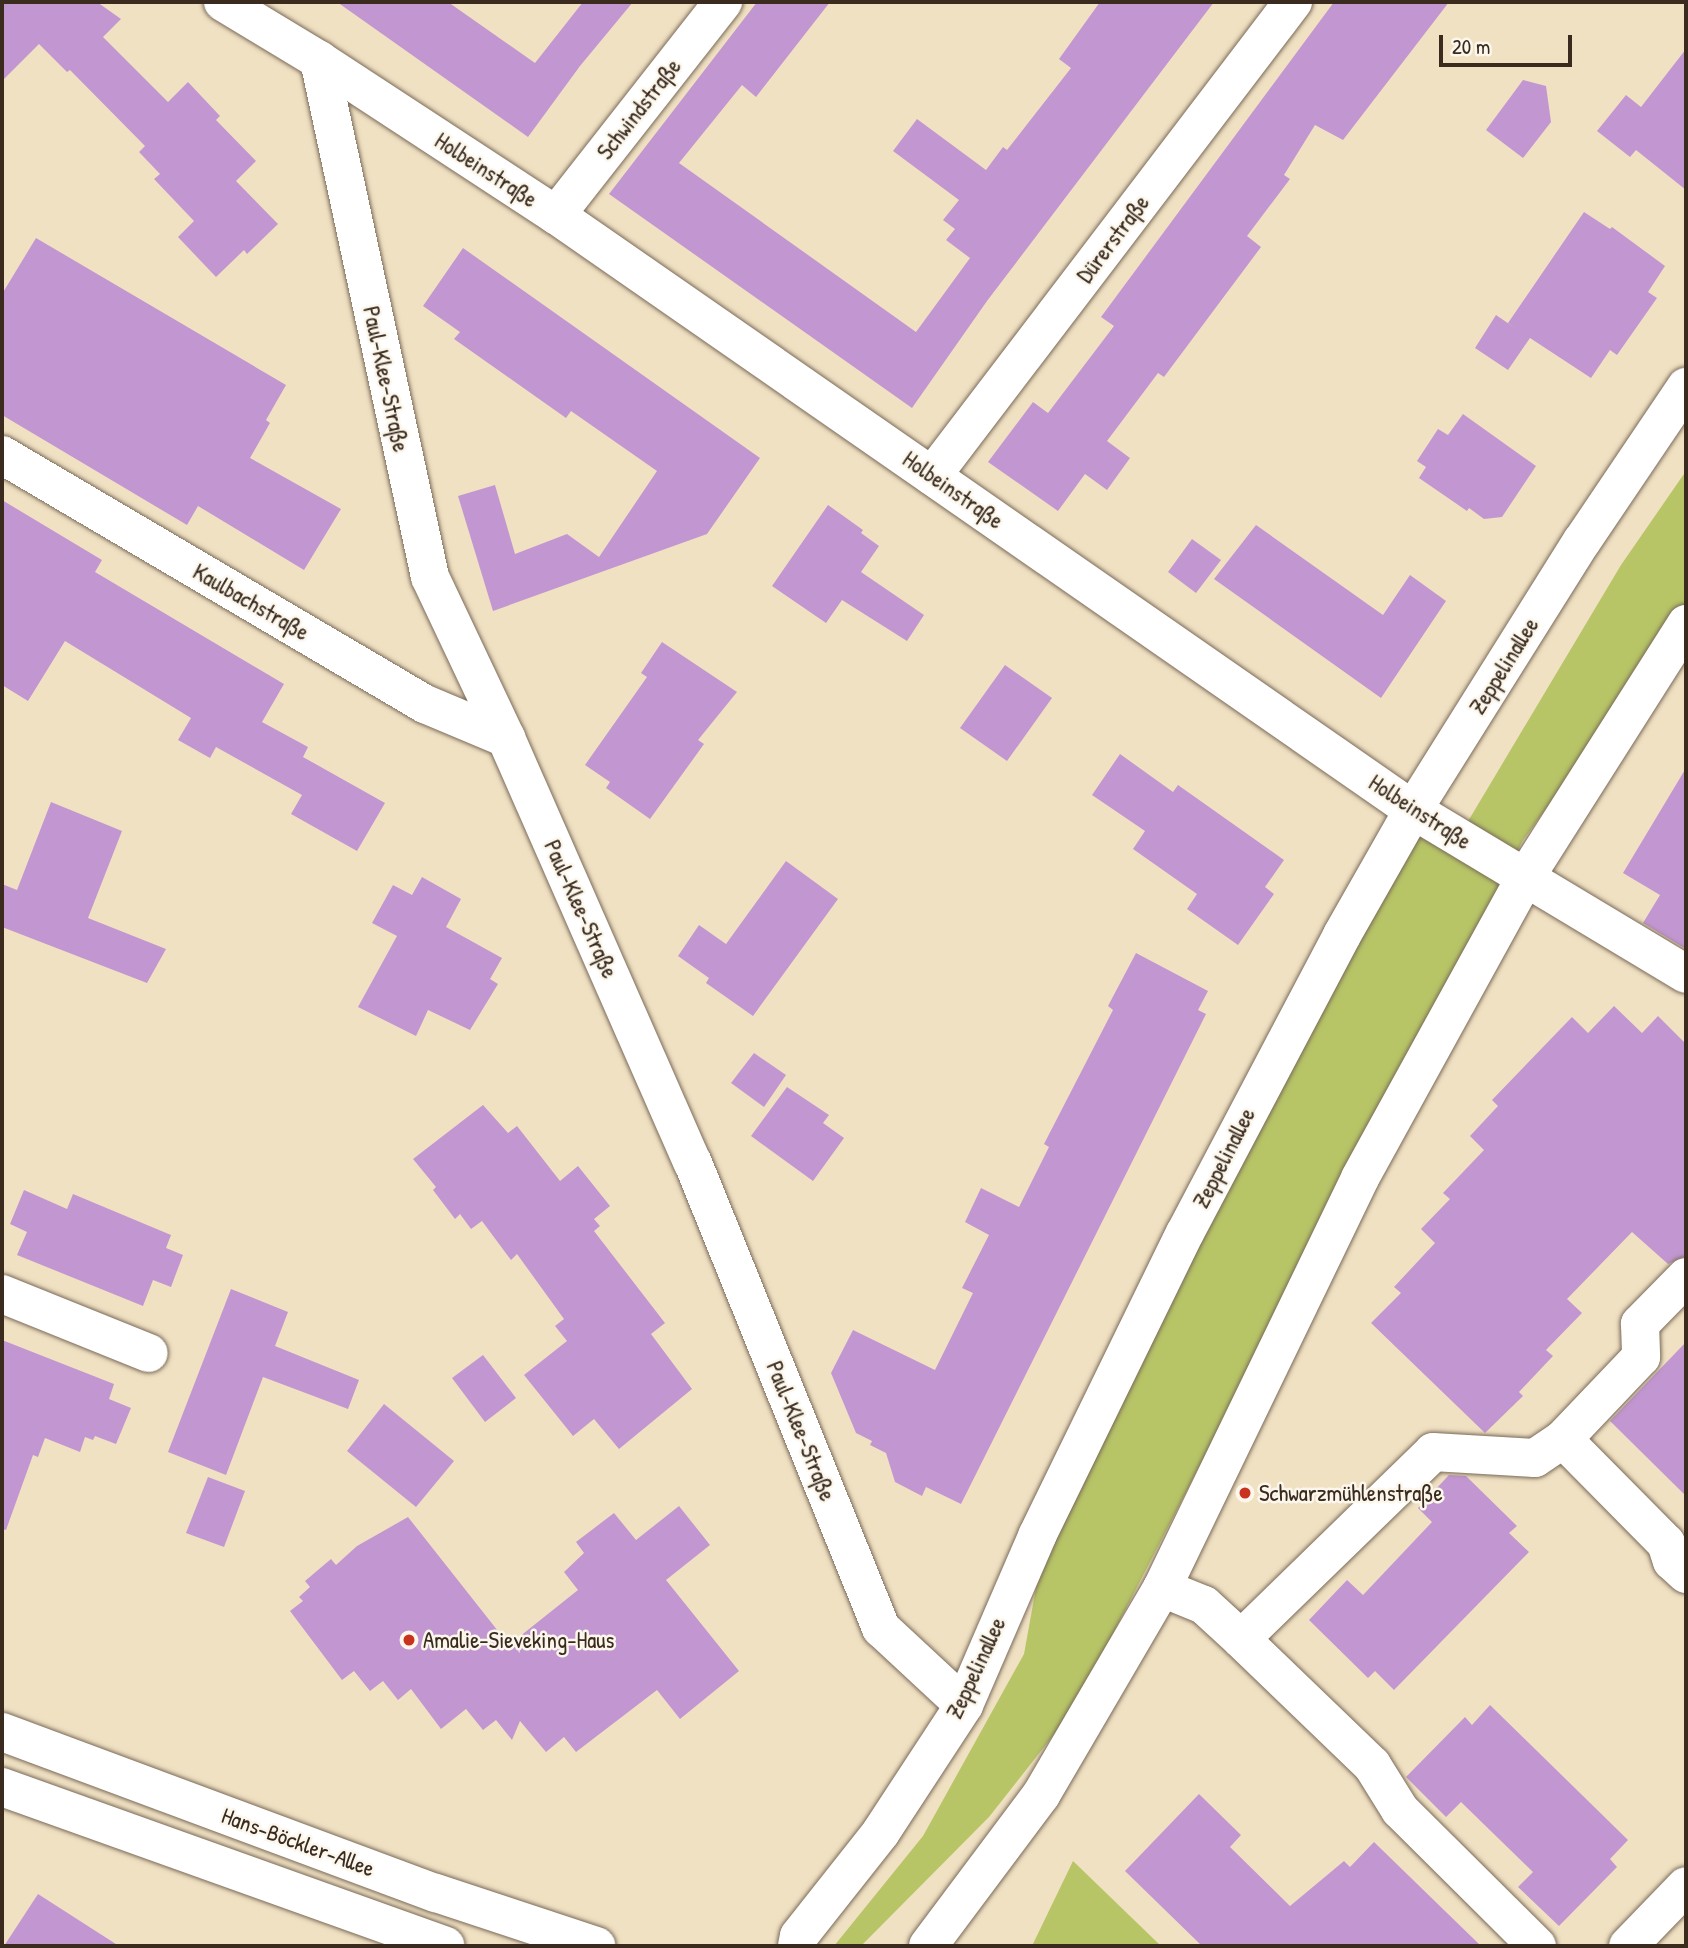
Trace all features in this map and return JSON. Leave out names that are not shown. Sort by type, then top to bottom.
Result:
[{"type":"street","name":"Holbeinstraße","points":[[223,2],[319,60],[556,215],[1413,810],[1686,974]]},
{"type":"street","name":"Schwindstraße","points":[[556,215],[723,2]]},
{"type":"street","name":"Dürerstraße","points":[[932,476],[1293,2]]},
{"type":"street","name":"Paul-Klee-Straße","points":[[319,60],[430,577],[506,738],[692,1163],[881,1628],[964,1705]]},
{"type":"street","name":"Zeppelinallee","points":[[797,1946],[799,1936],[881,1832],[964,1705],[1037,1536],[1185,1233],[1342,935],[1413,810],[1582,541],[1686,387]]},
{"type":"street","name":"Kaulbachstraße","points":[[2,456],[425,704],[506,738]]},
{"type":"street","points":[[928,1946],[1041,1795],[1162,1588],[1360,1178],[1525,878],[1686,624]]},
{"type":"street","points":[[1241,1639],[1433,1452],[1535,1458],[1563,1439],[1641,1357],[1640,1324],[1686,1277]]},
{"type":"street","points":[[2,1294],[149,1353]]},
{"type":"street","points":[[1563,1439],[1665,1543],[1672,1560],[1686,1574]]},
{"type":"street","points":[[1162,1588],[1204,1605],[1241,1639],[1372,1765],[1400,1810],[1537,1946]]},
{"type":"street","name":"Hans-Böckler-Allee","points":[[2,1732],[436,1893],[596,1946]]},
{"type":"street","points":[[2,1787],[446,1946]]},
{"type":"street","points":[[1628,1946],[1686,1886]]},
{"type":"green space","points":[[1686,471],[1686,618],[1523,840],[1074,1709],[989,1817],[861,1946],[834,1946],[923,1836],[1024,1654],[1045,1538],[1417,811],[1458,838],[1621,565]]},
{"type":"green space","points":[[1073,1861],[1161,1946],[1032,1946]]},
{"type":"building","points":[[2,2],[97,2],[121,19],[103,37],[168,102],[188,82],[220,116],[216,120],[256,161],[236,181],[278,224],[247,254],[244,250],[216,277],[178,237],[194,221],[154,179],[160,174],[139,152],[145,146],[70,70],[67,72],[39,44],[2,81]]},
{"type":"building","points":[[337,2],[448,2],[535,63],[583,2],[633,2],[580,66],[528,137]]},
{"type":"building","points":[[757,2],[830,2],[756,97],[742,85],[679,163],[916,332],[970,258],[946,240],[955,229],[943,220],[959,200],[893,151],[917,119],[986,170],[1003,147],[1007,150],[1071,68],[1059,59],[1100,2],[1214,2],[987,301],[912,408],[609,194]]},
{"type":"building","points":[[1334,2],[1449,2],[1343,140],[1315,125],[1284,175],[1290,179],[1247,236],[1261,247],[1164,377],[1158,373],[1107,441],[1130,458],[1107,490],[1085,474],[1058,511],[988,462],[1033,402],[1048,413],[1114,326],[1101,317]]},
{"type":"building","points":[[1686,49],[1686,190],[1636,150],[1630,157],[1597,131],[1626,95],[1641,107]]},
{"type":"building","points":[[1523,80],[1546,86],[1551,122],[1523,158],[1486,130]]},
{"type":"building","points":[[1584,212],[1610,229],[1612,227],[1665,266],[1648,292],[1657,298],[1617,355],[1610,350],[1591,378],[1530,338],[1508,370],[1475,348],[1496,315],[1518,330],[1508,323]]},
{"type":"building","points":[[36,238],[286,385],[266,420],[270,423],[250,458],[341,509],[304,570],[198,506],[187,525],[2,415],[2,294]]},
{"type":"building","points":[[463,248],[760,458],[707,534],[493,611],[458,496],[495,485],[515,554],[567,534],[599,557],[657,471],[571,411],[566,418],[454,339],[460,332],[423,306]]},
{"type":"building","points":[[1463,414],[1536,466],[1502,517],[1484,519],[1469,508],[1467,511],[1419,478],[1426,467],[1417,461],[1438,429],[1448,435]]},
{"type":"building","points":[[2,500],[102,560],[95,572],[284,684],[262,722],[308,747],[303,757],[385,803],[357,851],[291,814],[302,795],[216,747],[210,758],[178,740],[191,718],[65,641],[28,701],[2,685]]},
{"type":"building","points":[[828,505],[863,530],[861,533],[879,546],[861,572],[924,615],[907,641],[842,600],[826,623],[772,586]]},
{"type":"building","points":[[1256,525],[1383,615],[1410,575],[1446,601],[1381,698],[1214,579]]},
{"type":"building","points":[[1192,539],[1221,560],[1196,593],[1168,572]]},
{"type":"building","points":[[662,642],[737,692],[698,740],[704,744],[650,819],[606,788],[610,782],[585,765],[647,677],[641,673]]},
{"type":"building","points":[[1005,665],[1052,698],[1007,761],[960,728]]},
{"type":"building","points":[[1120,754],[1173,792],[1178,785],[1284,860],[1265,887],[1274,894],[1238,945],[1187,909],[1197,894],[1133,849],[1145,831],[1092,795]]},
{"type":"building","points":[[1686,768],[1686,949],[1643,923],[1660,895],[1623,873]]},
{"type":"building","points":[[51,802],[122,831],[88,918],[166,949],[147,983],[2,927],[2,884],[17,890]]},
{"type":"building","points":[[786,861],[838,899],[753,1016],[706,983],[709,978],[678,956],[699,925],[726,944]]},
{"type":"building","points":[[422,877],[461,899],[446,927],[502,958],[490,979],[498,984],[470,1030],[428,1010],[416,1036],[358,1007],[397,936],[372,923],[393,885],[412,895]]},
{"type":"building","points":[[1136,953],[1208,991],[1198,1010],[1206,1014],[961,1504],[926,1487],[922,1496],[895,1482],[886,1453],[870,1445],[872,1441],[856,1433],[831,1373],[853,1330],[935,1370],[973,1293],[962,1288],[989,1235],[965,1222],[981,1188],[1019,1207],[1049,1147],[1044,1144],[1113,1010],[1108,1006]]},
{"type":"building","points":[[1614,1006],[1642,1033],[1658,1016],[1686,1044],[1686,1256],[1668,1264],[1632,1232],[1567,1299],[1582,1313],[1546,1350],[1553,1356],[1519,1392],[1523,1396],[1485,1433],[1371,1323],[1401,1293],[1394,1287],[1435,1243],[1421,1229],[1450,1199],[1443,1193],[1484,1150],[1470,1136],[1498,1106],[1492,1100],[1572,1017],[1588,1033]]},
{"type":"building","points":[[754,1053],[786,1075],[764,1107],[731,1083]]},
{"type":"building","points":[[787,1087],[829,1115],[823,1123],[844,1138],[813,1181],[751,1136]]},
{"type":"building","points":[[483,1105],[508,1133],[517,1126],[560,1181],[578,1166],[610,1206],[594,1219],[600,1226],[594,1231],[665,1323],[651,1334],[692,1389],[619,1449],[594,1419],[573,1436],[524,1375],[567,1341],[555,1326],[564,1319],[517,1254],[511,1260],[482,1221],[471,1229],[460,1214],[455,1219],[433,1190],[436,1187],[413,1159]]},
{"type":"building","points":[[24,1190],[67,1209],[73,1194],[171,1235],[166,1248],[183,1255],[171,1287],[153,1280],[143,1306],[17,1255],[27,1232],[10,1224]]},
{"type":"building","points":[[231,1289],[288,1312],[275,1346],[359,1380],[348,1409],[263,1377],[226,1475],[168,1452]]},
{"type":"building","points":[[2,1340],[114,1384],[109,1399],[131,1408],[116,1444],[95,1436],[93,1440],[85,1437],[80,1452],[45,1438],[38,1457],[33,1455],[6,1530],[2,1529]]},
{"type":"building","points":[[1686,1342],[1686,1496],[1610,1421]]},
{"type":"building","points":[[483,1355],[516,1398],[485,1422],[452,1378]]},
{"type":"building","points":[[384,1404],[454,1461],[416,1507],[347,1451]]},
{"type":"building","points":[[1449,1475],[1466,1476],[1517,1526],[1509,1533],[1529,1552],[1394,1690],[1375,1671],[1368,1678],[1309,1620],[1347,1580],[1363,1595],[1432,1522],[1418,1508]]},
{"type":"building","points":[[208,1477],[245,1491],[224,1547],[186,1533]]},
{"type":"building","name":"Amalie-Sieveking-Haus","points":[[679,1506],[710,1545],[666,1580],[739,1671],[680,1719],[657,1690],[576,1752],[564,1737],[546,1752],[520,1721],[512,1740],[496,1720],[483,1730],[466,1709],[441,1729],[411,1689],[398,1700],[383,1681],[370,1691],[354,1671],[342,1680],[290,1611],[303,1601],[299,1597],[310,1587],[305,1581],[331,1559],[336,1565],[357,1546],[408,1517],[509,1645],[578,1590],[564,1572],[584,1553],[576,1542],[614,1513],[636,1540]]},
{"type":"building","points":[[1490,1705],[1628,1840],[1610,1859],[1617,1867],[1559,1926],[1518,1887],[1533,1872],[1461,1802],[1446,1817],[1406,1777],[1465,1717],[1472,1725]]},
{"type":"building","points":[[1199,1794],[1241,1835],[1230,1847],[1290,1906],[1344,1861],[1350,1867],[1374,1842],[1481,1946],[1202,1946],[1125,1871]]},
{"type":"building","points":[[38,1894],[119,1946],[4,1946]]},
{"type":"place","name":"Schwarzmühlenstraße","points":[[1245,1493]]},
{"type":"place","name":"Amalie-Sieveking-Haus","points":[[409,1640]]}]
